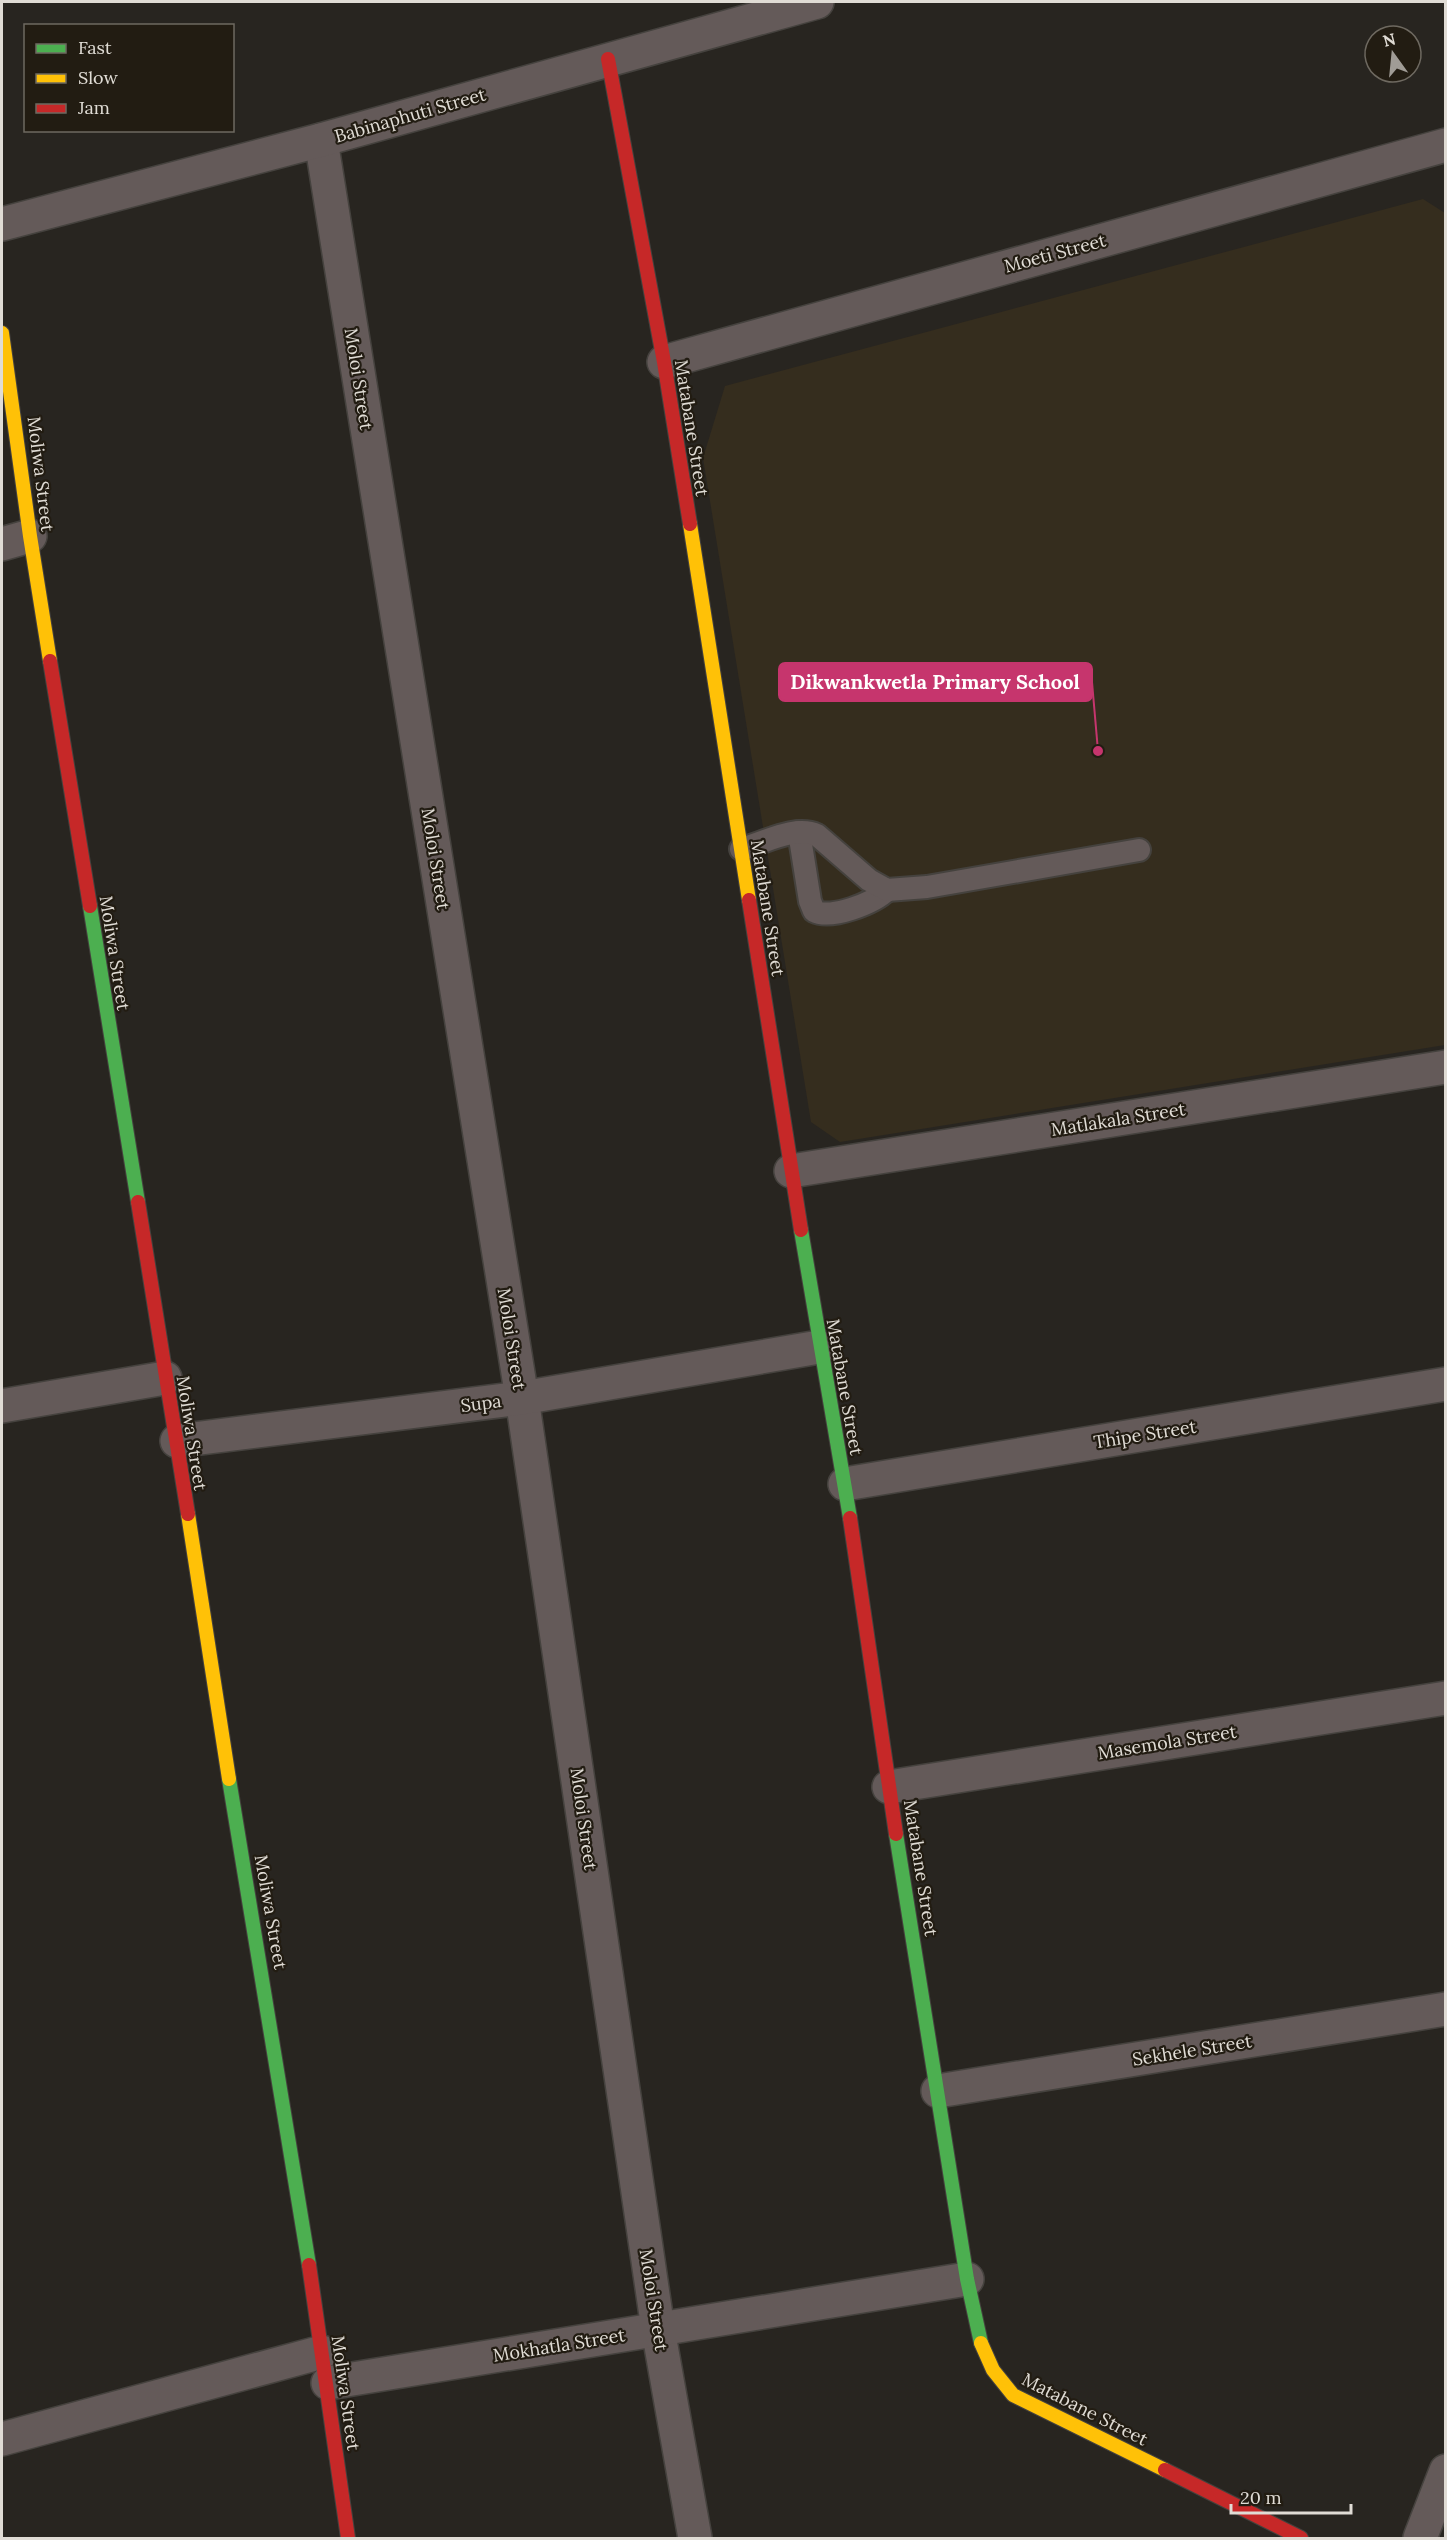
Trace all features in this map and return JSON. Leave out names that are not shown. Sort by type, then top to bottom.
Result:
[{"type":"street","name":"Babinaphuti Street","points":[[2,224],[321,140],[817,2]]},
{"type":"street","name":"Matabane Street","points":[[608,59],[664,362],[819,1347],[845,1484],[967,2279],[986,2358],[997,2380],[1013,2395],[1301,2538]]},
{"type":"street","name":"Moloi Street","points":[[321,140],[522,1398],[658,2329],[695,2538]]},
{"type":"street","name":"Moeti Street","points":[[664,362],[1446,145]]},
{"type":"street","name":"Moliwa Street","points":[[2,333],[14,407],[16,540],[177,1441],[198,1592],[283,2091],[348,2538]]},
{"type":"street","name":"Matlakala Street","points":[[791,1171],[1446,1067]]},
{"type":"street","name":"Supa","points":[[177,1441],[522,1398],[819,1347]]},
{"type":"street","points":[[2,1406],[165,1378]]},
{"type":"street","name":"Thipe Street","points":[[845,1484],[1446,1384]]},
{"type":"street","name":"Masemola Street","points":[[890,1787],[1446,1698]]},
{"type":"street","name":"Sekhele Street","points":[[938,2091],[1446,2009]]},
{"type":"street","name":"Mokhatla Street","points":[[2,2439],[325,2368],[658,2329],[967,2279]]},
{"type":"street","points":[[1420,2538],[1446,2471]]},
{"type":"lane","points":[[741,849],[799,832],[810,832],[817,835],[869,880],[887,890]]},
{"type":"lane","points":[[799,832],[810,901],[814,911],[827,915],[869,902],[887,890],[927,887],[1139,850]]},
{"type":"shaded area","points":[[1423,199],[1445,213],[1445,1045],[840,1142],[811,1122],[703,458],[725,386]]},
{"type":"traffic: fast","points":[[90,906],[138,1202]]},
{"type":"traffic: fast","points":[[801,1230],[850,1518]]},
{"type":"traffic: fast","points":[[229,1779],[309,2265]]},
{"type":"traffic: fast","points":[[896,1834],[967,2279],[981,2343]]},
{"type":"traffic: slow","points":[[2,333],[50,661]]},
{"type":"traffic: slow","points":[[690,524],[749,900]]},
{"type":"traffic: slow","points":[[188,1514],[229,1779]]},
{"type":"traffic: slow","points":[[981,2343],[993,2370],[1013,2395],[1165,2470]]},
{"type":"traffic: jam","points":[[608,59],[664,362],[690,524]]},
{"type":"traffic: jam","points":[[50,661],[90,906]]},
{"type":"traffic: jam","points":[[749,900],[801,1230]]},
{"type":"traffic: jam","points":[[138,1202],[188,1514]]},
{"type":"traffic: jam","points":[[850,1518],[896,1834]]},
{"type":"traffic: jam","points":[[309,2265],[348,2538]]},
{"type":"traffic: jam","points":[[1165,2470],[1301,2538]]},
{"type":"place","name":"Dikwankwetla Primary School","points":[[1098,751]]}]
